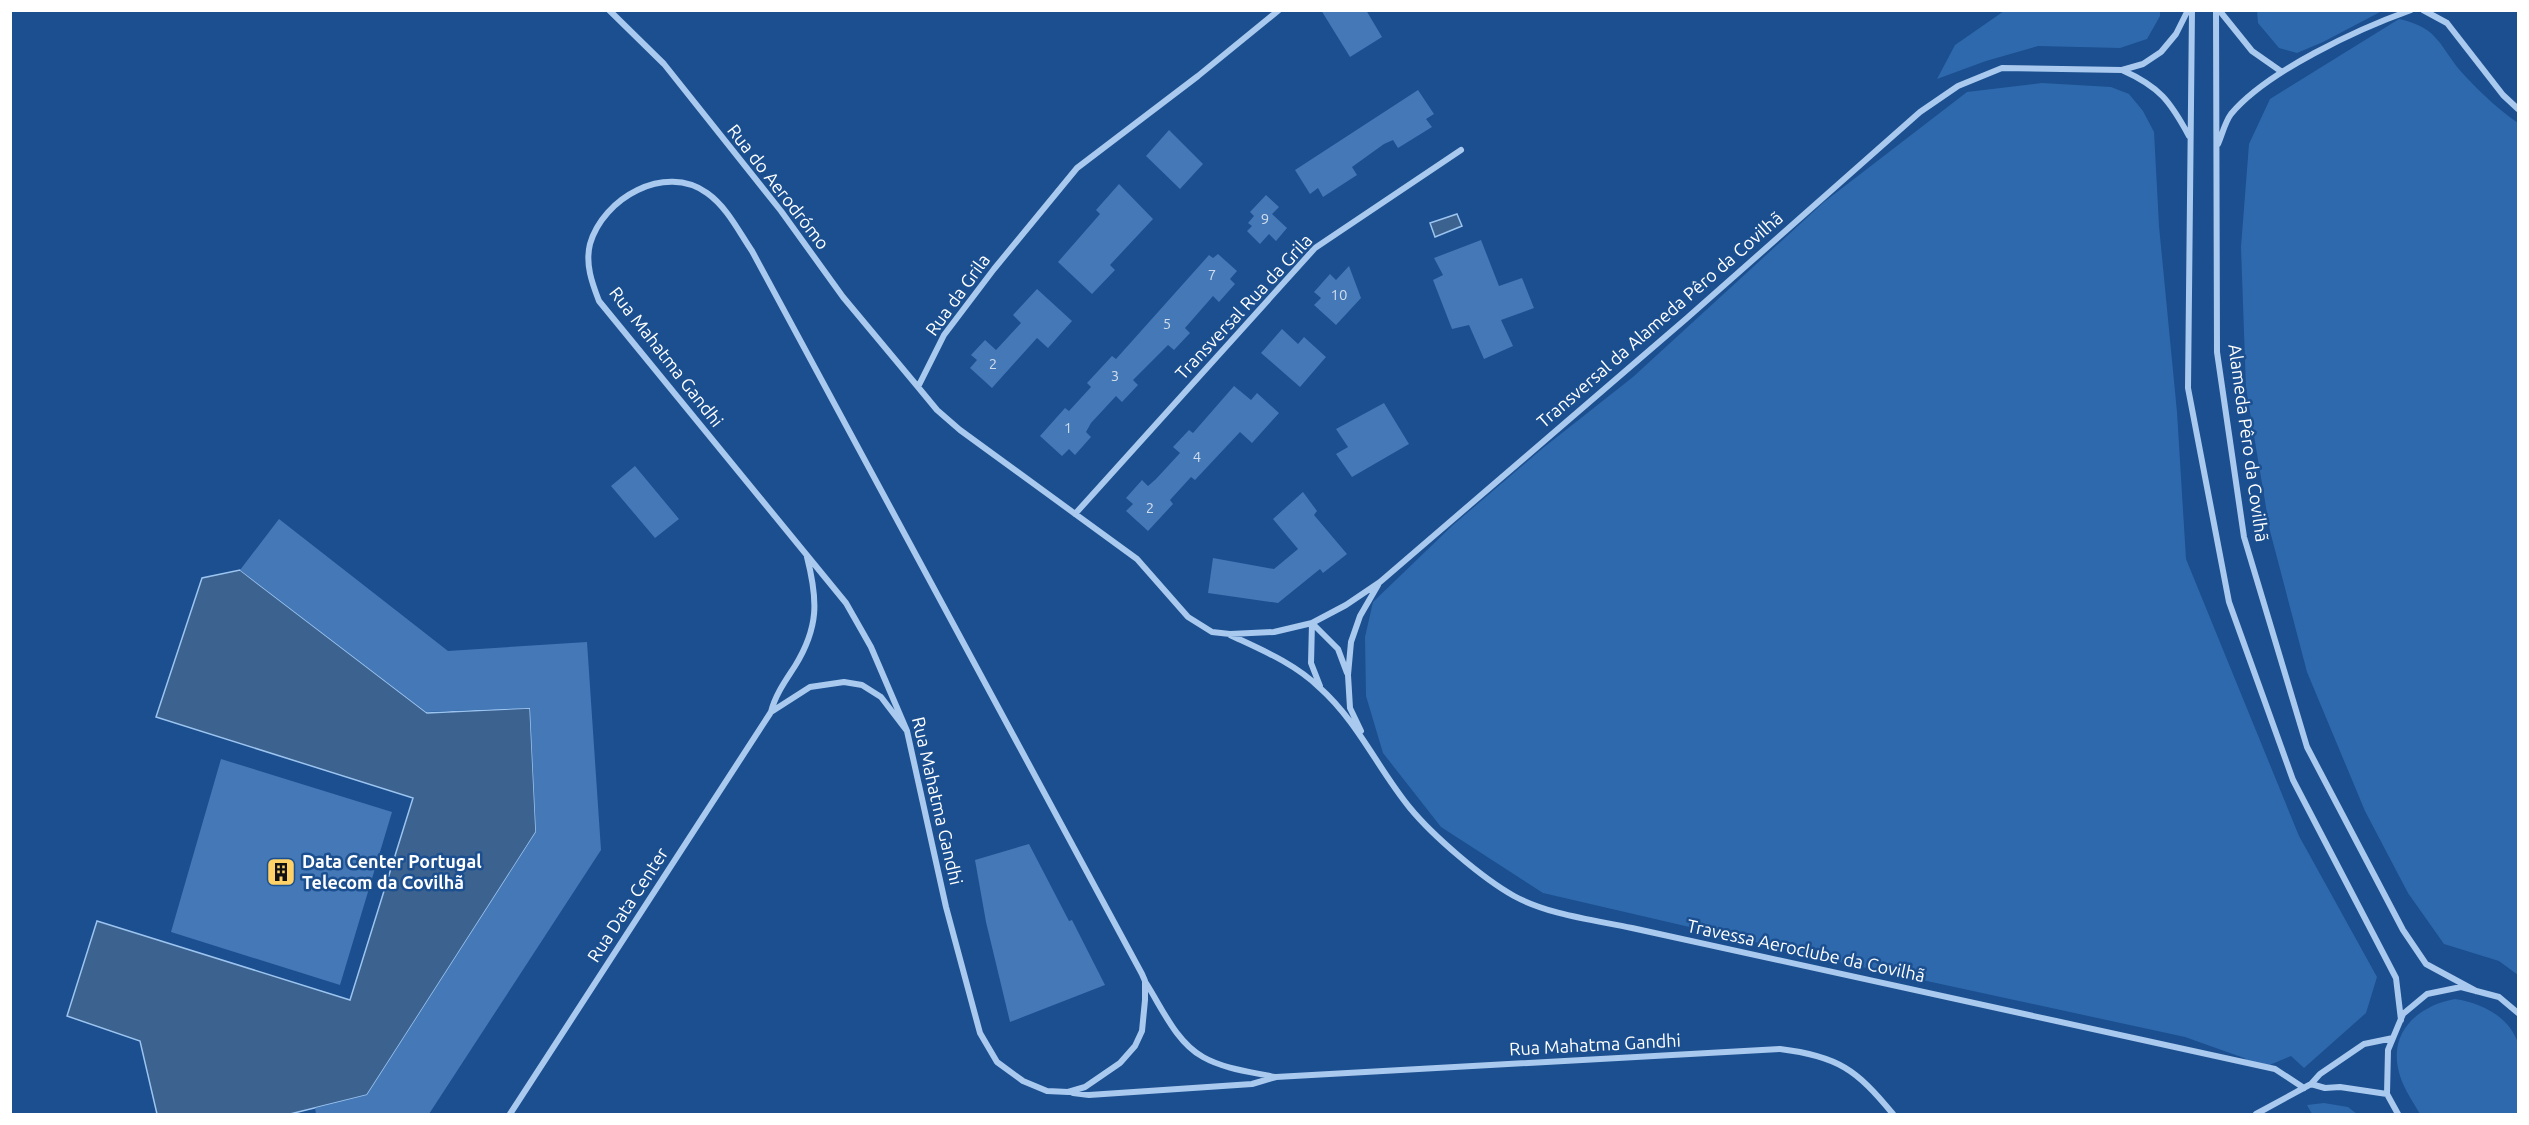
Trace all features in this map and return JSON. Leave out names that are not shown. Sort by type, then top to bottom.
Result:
[{"type":"street","name":"Rua do Aerodrómo","points":[[609,10],[664,64],[781,211],[843,297],[918,387]]},
{"type":"street","name":"Rua da Grila","points":[[918,387],[944,335],[994,269],[1077,168],[1198,76],[1279,10]]},
{"type":"street","points":[[2190,10],[2188,388],[2229,602],[2293,780],[2396,978],[2401,1020]]},
{"type":"street","name":"Transversal da Alameda Pêro da Covilhã","points":[[1230,634],[1274,632],[1312,622],[1346,605],[1380,582],[1687,318],[1920,112],[1958,87],[2002,68],[2122,70],[2143,64],[2161,52],[2176,34],[2190,10]]},
{"type":"street","points":[[2217,10],[2252,51],[2282,72]]},
{"type":"street","name":"Alameda Pêro da Covilhã","points":[[2217,10],[2217,352],[2244,537],[2307,747],[2403,930],[2426,964],[2476,991]]},
{"type":"street","points":[[2217,149],[2229,116],[2247,98],[2282,72],[2376,23],[2411,10]]},
{"type":"street","points":[[2422,10],[2446,23],[2503,95],[2518,109]]},
{"type":"street","name":"Transversal da Alameda Pêro da Covilhã","points":[[2122,70],[2146,81],[2172,104],[2190,138]]},
{"type":"street","name":"Transversal Rua da Grila","points":[[1075,514],[1315,248],[1461,150]]},
{"type":"street","name":"Rua Mahatma Gandhi","points":[[1276,1077],[1228,1067],[1202,1057],[1180,1038],[1145,981],[752,251],[725,211],[707,193],[683,182],[651,185],[624,196],[603,216],[590,244],[589,277],[599,301],[846,603],[871,647],[907,731],[946,907],[980,1033],[997,1062],[1023,1081],[1047,1091],[1089,1095],[1252,1084],[1276,1077],[1780,1049],[1812,1053],[1837,1062],[1857,1074],[1893,1114]]},
{"type":"street","points":[[918,387],[937,410],[960,430],[1137,559],[1188,617],[1212,632],[1230,634]]},
{"type":"street","name":"Rua Data Center","points":[[510,1114],[771,712],[774,701],[803,653],[814,624],[816,604],[815,587],[806,554]]},
{"type":"street","name":"Travessa Aeroclube da Covilhã","points":[[1364,738],[1350,708],[1348,675],[1351,642],[1360,616],[1380,582]]},
{"type":"street","name":"Travessa Aeroclube da Covilhã","points":[[1312,622],[1338,649],[1348,675]]},
{"type":"street","name":"Travessa Aeroclube da Covilhã","points":[[1312,622],[1311,663],[1321,688]]},
{"type":"street","name":"Travessa Aeroclube da Covilhã","points":[[1230,634],[1282,660],[1321,688],[1364,738],[1410,808],[1448,845],[1514,896],[1552,910],[2275,1069],[2304,1088]]},
{"type":"street","name":"Rua Data Center","points":[[771,712],[810,687],[844,682],[862,685],[881,697],[907,731]]},
{"type":"street","name":"Rua Mahatma Gandhi","points":[[1068,1092],[1085,1087],[1106,1075],[1135,1046],[1142,1031],[1145,981]]},
{"type":"street","points":[[2398,1114],[2386,1094],[2388,1050],[2403,1014],[2427,994],[2461,987],[2499,997],[2518,1013]]},
{"type":"street","points":[[2256,1114],[2312,1083],[2320,1074],[2364,1044],[2393,1038]]},
{"type":"street","points":[[2312,1083],[2325,1088],[2340,1087],[2386,1094]]},
{"type":"shaded area","points":[[2257,10],[2382,11],[2297,53],[2279,48],[2258,23]]},
{"type":"shaded area","points":[[2004,11],[2160,11],[2160,16],[2147,39],[2120,48],[2038,46],[1986,61],[1937,79],[1955,45]]},
{"type":"shaded area","points":[[2399,19],[2423,28],[2438,40],[2471,83],[2518,123],[2518,975],[2499,961],[2444,944],[2408,893],[2365,811],[2307,672],[2270,531],[2246,388],[2241,247],[2249,144],[2270,99]]},
{"type":"shaded area","points":[[2042,83],[2111,87],[2129,94],[2143,111],[2154,132],[2159,226],[2177,412],[2186,559],[2299,836],[2377,977],[2366,1013],[2304,1068],[2291,1056],[2260,1069],[2244,1058],[2185,1037],[1853,965],[1543,893],[1441,827],[1383,753],[1366,696],[1365,637],[1373,602],[1453,525],[1543,448],[1633,377],[1824,202],[1967,92]]},
{"type":"shaded area","points":[[1457,214],[1462,226],[1435,237],[1430,223]]},
{"type":"shaded area","points":[[240,570],[427,713],[530,708],[536,832],[367,1095],[290,1114],[157,1114],[140,1041],[67,1016],[97,921],[350,1000],[413,798],[156,717],[202,578]]},
{"type":"shaded area","points":[[2455,999],[2493,1012],[2508,1025],[2514,1034],[2520,1058],[2518,1114],[2420,1114],[2407,1092],[2399,1074],[2397,1054],[2404,1031],[2420,1013],[2442,1002]]},
{"type":"shaded area","points":[[2324,1103],[2348,1107],[2357,1114],[2312,1114],[2307,1105]]},
{"type":"building","points":[[1321,10],[1366,10],[1382,37],[1350,57]]},
{"type":"building","points":[[1418,90],[1434,114],[1426,119],[1432,127],[1398,148],[1393,140],[1384,144],[1352,167],[1357,175],[1323,197],[1318,188],[1310,194],[1295,170]]},
{"type":"building","points":[[1169,130],[1203,164],[1180,189],[1146,156]]},
{"type":"building","points":[[1119,184],[1153,219],[1110,265],[1115,270],[1092,294],[1058,262],[1100,214],[1096,210]]},
{"type":"building","points":[[1266,195],[1279,207],[1272,214],[1287,228],[1276,241],[1269,234],[1260,244],[1247,231],[1252,226],[1248,223],[1254,216],[1250,212]]},
{"type":"building","points":[[1481,240],[1499,286],[1522,278],[1534,308],[1501,320],[1513,346],[1484,359],[1469,325],[1452,329],[1433,280],[1443,275],[1434,258]]},
{"type":"building","points":[[1218,254],[1237,271],[1230,279],[1235,284],[1219,302],[1213,296],[1185,328],[1190,333],[1174,350],[1168,345],[1133,380],[1138,385],[1122,402],[1116,396],[1091,423],[1086,432],[1091,437],[1075,455],[1069,449],[1062,456],[1040,436],[1065,408],[1069,411],[1091,387],[1087,383],[1112,356],[1116,359],[1209,255],[1213,258]]},
{"type":"building","points":[[1349,266],[1361,298],[1336,325],[1314,305],[1321,298],[1314,292],[1330,274],[1336,280]]},
{"type":"building","points":[[1037,289],[1072,321],[1048,348],[1037,338],[992,388],[970,368],[977,360],[971,355],[985,340],[996,350],[1021,323],[1013,315]]},
{"type":"building","points":[[1282,329],[1298,344],[1304,337],[1326,357],[1300,387],[1261,353]]},
{"type":"building","points":[[1234,386],[1251,400],[1257,393],[1279,413],[1252,443],[1240,432],[1195,480],[1191,477],[1170,500],[1173,504],[1148,531],[1126,511],[1133,504],[1126,498],[1142,480],[1148,486],[1156,479],[1180,453],[1173,447],[1189,430],[1193,433]]},
{"type":"building","points":[[1384,403],[1409,444],[1352,477],[1336,454],[1348,447],[1336,429]]},
{"type":"building","points":[[635,466],[679,519],[655,538],[611,486]]},
{"type":"building","points":[[1303,492],[1317,511],[1314,515],[1347,554],[1323,573],[1320,569],[1278,603],[1208,593],[1213,558],[1274,569],[1298,549],[1273,519]]},
{"type":"building","points":[[279,519],[448,651],[587,642],[601,850],[429,1114],[316,1114],[315,1108],[367,1095],[536,832],[530,708],[426,712],[240,570]]},
{"type":"building","name":"Data Center Portugal Telecom da Covilhã","points":[[221,759],[392,812],[340,985],[171,932]]},
{"type":"building","points":[[1029,844],[1105,985],[1010,1022],[986,922],[975,860]]},
{"type":"place","name":"Data Center Portugal Telecom da Covilhã","points":[[281,872]]}]
